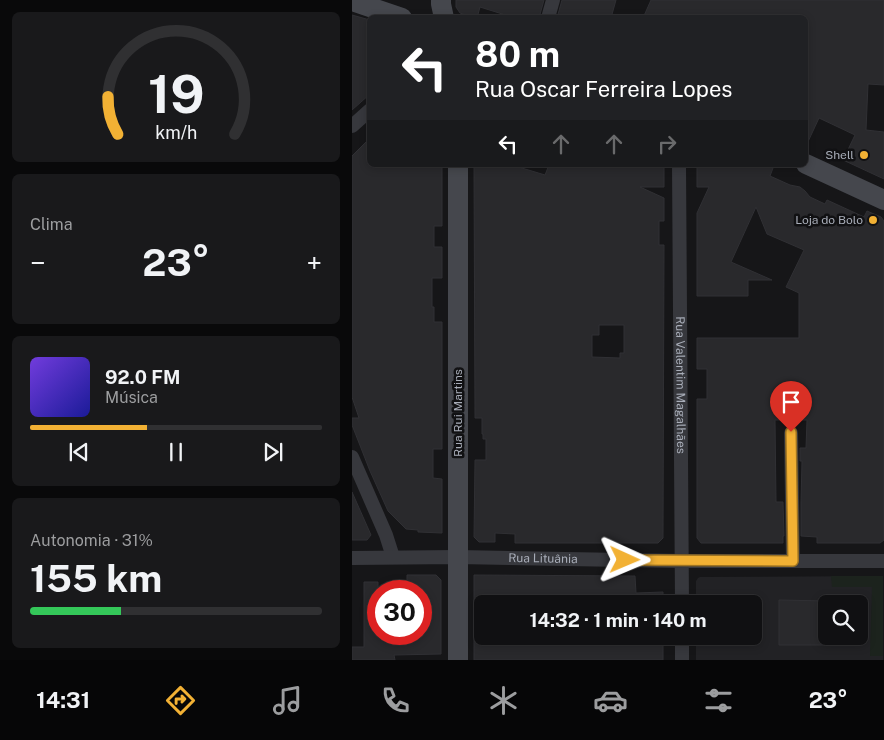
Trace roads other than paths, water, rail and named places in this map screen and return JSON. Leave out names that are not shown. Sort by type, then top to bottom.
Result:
[{"type":"main road","points":[[441,0],[443,15]]},
{"type":"main road","points":[[352,1],[393,15]]},
{"type":"main road","points":[[808,165],[884,200]]},
{"type":"main road","name":"Rua Rui Martins","points":[[458,167],[458,660]]},
{"type":"street","points":[[549,15],[553,0]]},
{"type":"street","points":[[352,126],[367,113]]},
{"type":"street","name":"Rua Valentim Magalhães","points":[[679,167],[682,595]]},
{"type":"street","points":[[791,432],[793,561]]},
{"type":"street","points":[[352,457],[386,535],[393,557]]},
{"type":"street","name":"Rua Lituânia","points":[[352,558],[458,557],[682,561],[884,561]]},
{"type":"street","points":[[682,645],[682,660]]},
{"type":"place","name":"Shell","points":[[864,155]]},
{"type":"place","name":"Loja do Bolo","points":[[873,220]]}]
